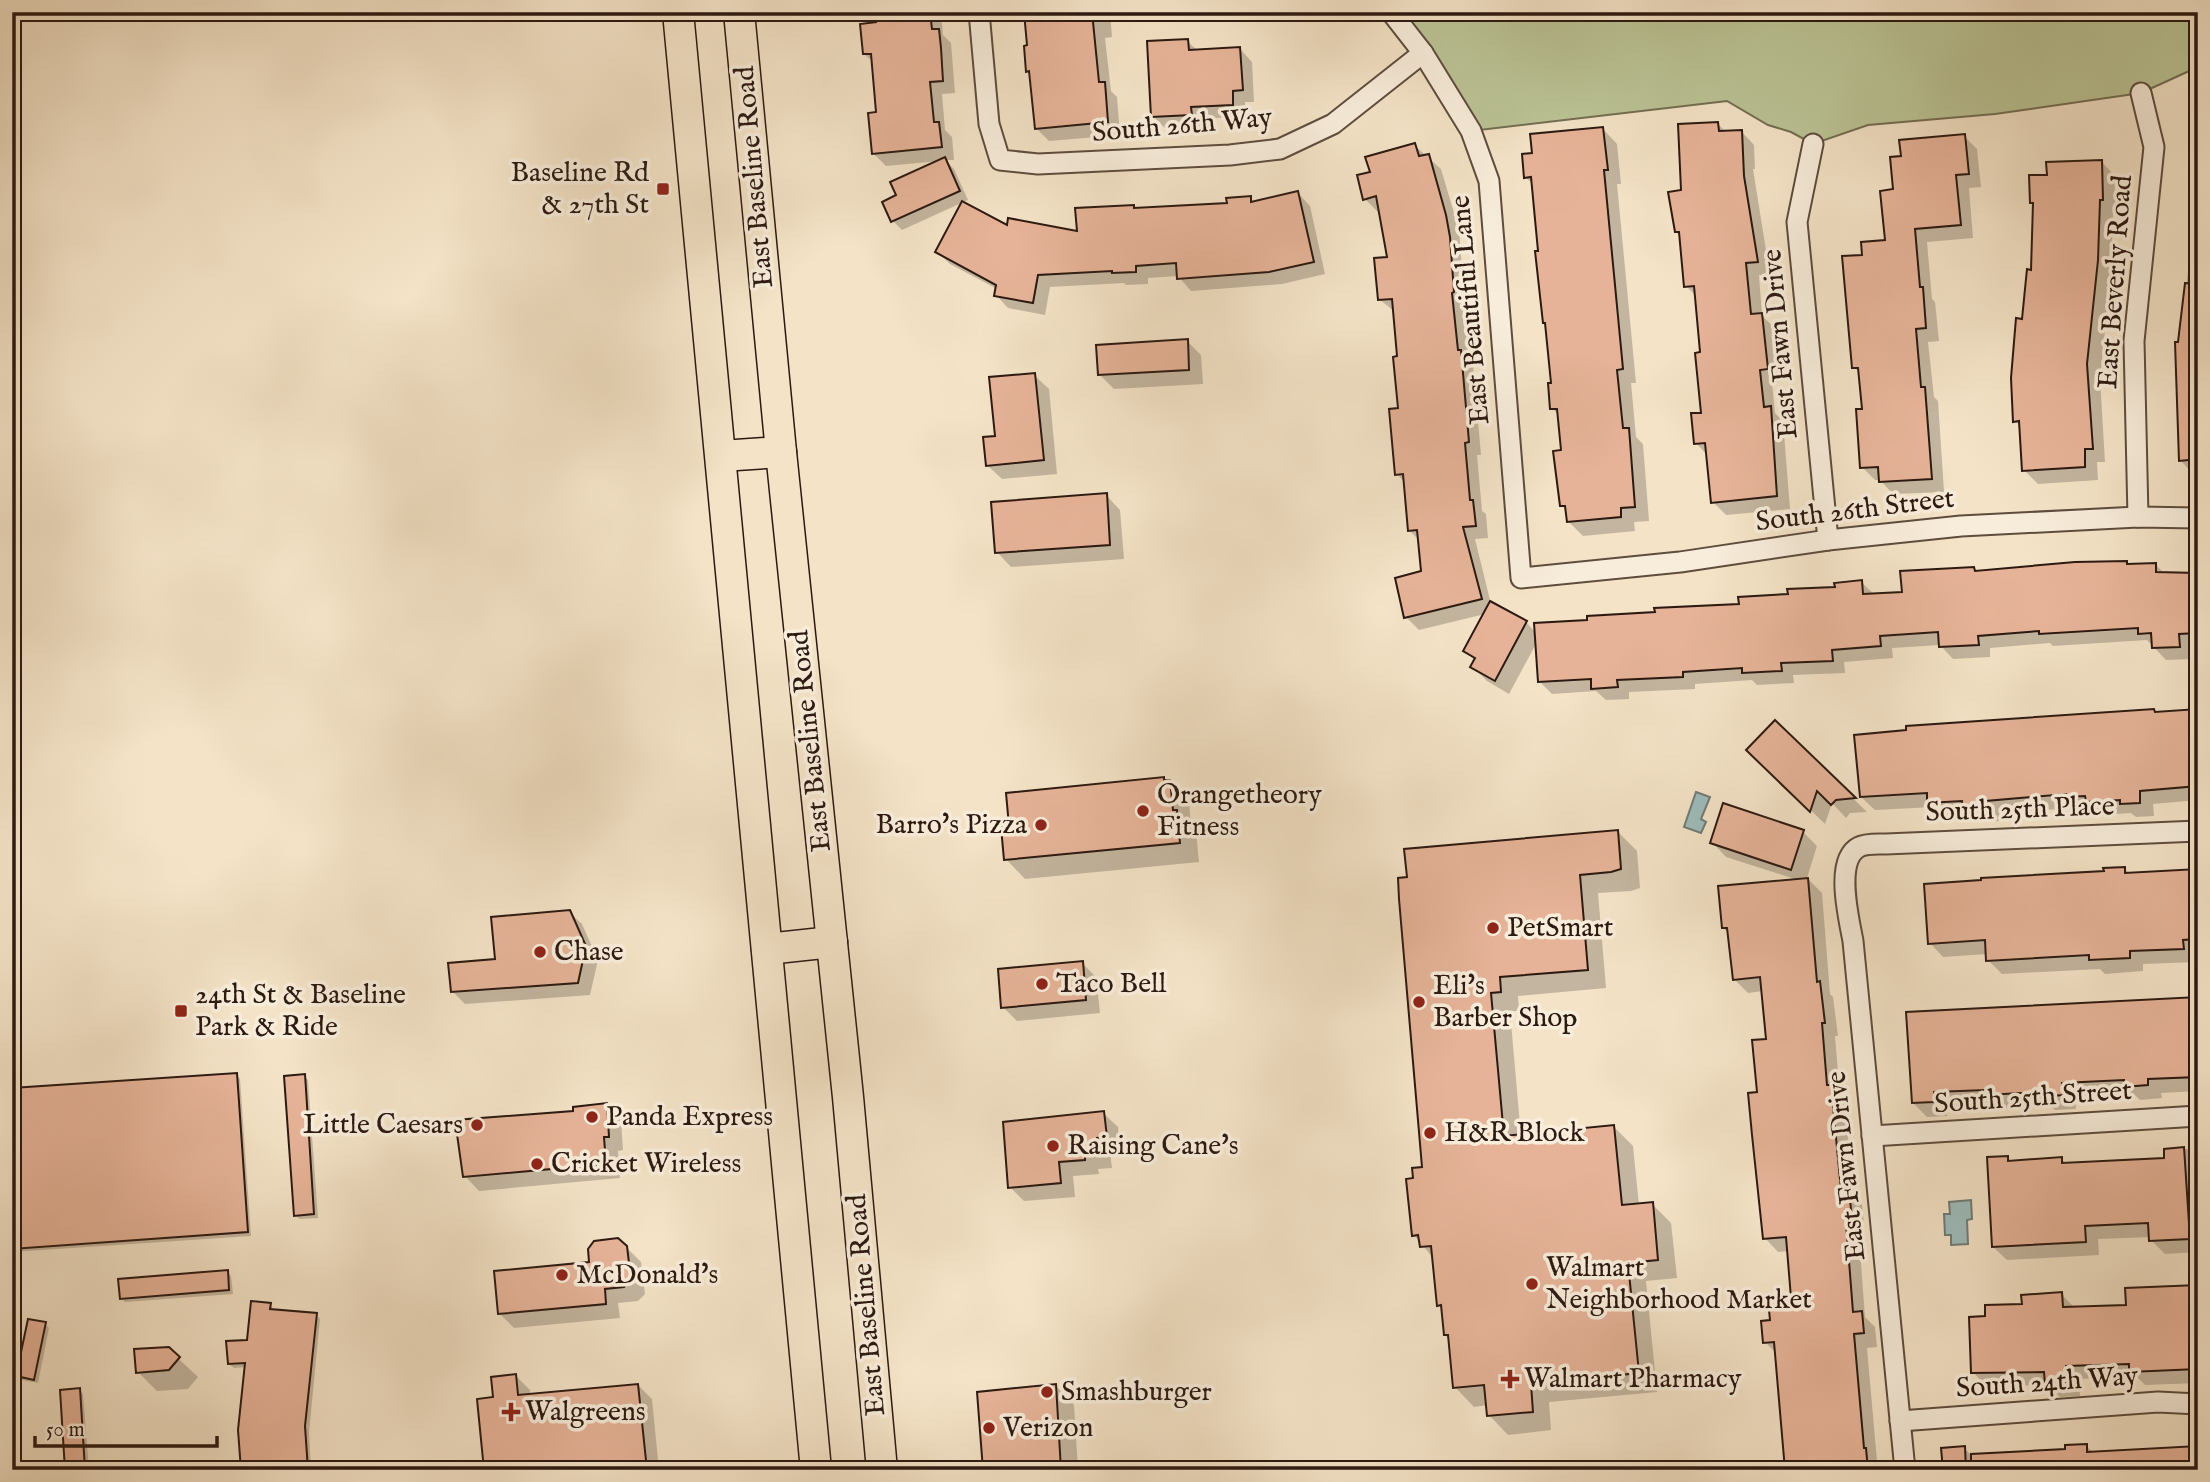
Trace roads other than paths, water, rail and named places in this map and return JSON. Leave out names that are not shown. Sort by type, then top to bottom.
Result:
[{"type":"main road","name":"East Baseline Road","points":[[739,12],[882,1470]]},
{"type":"main road","points":[[681,17],[817,1470]]},
{"type":"main road","points":[[721,456],[781,452]]},
{"type":"main road","points":[[767,949],[832,942]]},
{"type":"street","name":"South 26th Way","points":[[979,12],[989,124],[1000,160],[1052,163],[1230,155],[1280,149],[1333,124],[1423,52]]},
{"type":"street","name":"East Beautiful Lane","points":[[1391,12],[1423,52],[1471,131],[1489,181],[1521,578]]},
{"type":"street","name":"East Beverly Road","points":[[2138,517],[2134,341],[2154,147],[2141,93]]},
{"type":"street","name":"East Fawn Drive","points":[[1812,144],[1797,222],[1828,540]]},
{"type":"street","name":"South 26th Street","points":[[1521,578],[1680,562],[1828,540],[1961,526],[2138,517],[2198,519]]},
{"type":"street","name":"South 25th Place","points":[[1849,857],[1860,846],[1886,844],[2198,831]]},
{"type":"street","name":"East Fawn Drive","points":[[1849,857],[1844,885],[1853,941],[1905,1470]]},
{"type":"street","name":"South 25th Street","points":[[1872,1136],[2198,1116]]},
{"type":"street","name":"South 24th Way","points":[[1900,1422],[2158,1402],[2198,1404]]},
{"type":"water","points":[[1696,792],[1710,797],[1701,819],[1706,822],[1701,833],[1684,827]]},
{"type":"water","points":[[1971,1200],[1972,1219],[1967,1220],[1968,1244],[1951,1245],[1951,1235],[1945,1235],[1944,1214],[1950,1214],[1949,1202]]},
{"type":"place","name":"Baseline Rd & 27th St","points":[[663,189]]},
{"type":"place","name":"Orangetheory Fitness","points":[[1143,811]]},
{"type":"place","name":"Barro's Pizza","points":[[1041,825]]},
{"type":"place","name":"PetSmart","points":[[1493,928]]},
{"type":"place","name":"Chase","points":[[540,952]]},
{"type":"place","name":"Taco Bell","points":[[1042,984]]},
{"type":"place","name":"Eli's Barber Shop","points":[[1419,1002]]},
{"type":"place","name":"24th St & Baseline Park & Ride","points":[[181,1011]]},
{"type":"place","name":"Panda Express","points":[[592,1117]]},
{"type":"place","name":"Little Caesars","points":[[477,1125]]},
{"type":"place","name":"H&R Block","points":[[1430,1133]]},
{"type":"place","name":"Raising Cane's","points":[[1053,1146]]},
{"type":"place","name":"Cricket Wireless","points":[[537,1164]]},
{"type":"place","name":"McDonald's","points":[[562,1275]]},
{"type":"place","name":"Walmart Neighborhood Market","points":[[1532,1284]]},
{"type":"place","name":"Walmart Pharmacy","points":[[1510,1379]]},
{"type":"place","name":"Smashburger","points":[[1047,1392]]},
{"type":"place","name":"Walgreens","points":[[511,1412]]},
{"type":"place","name":"Verizon","points":[[989,1428]]}]
